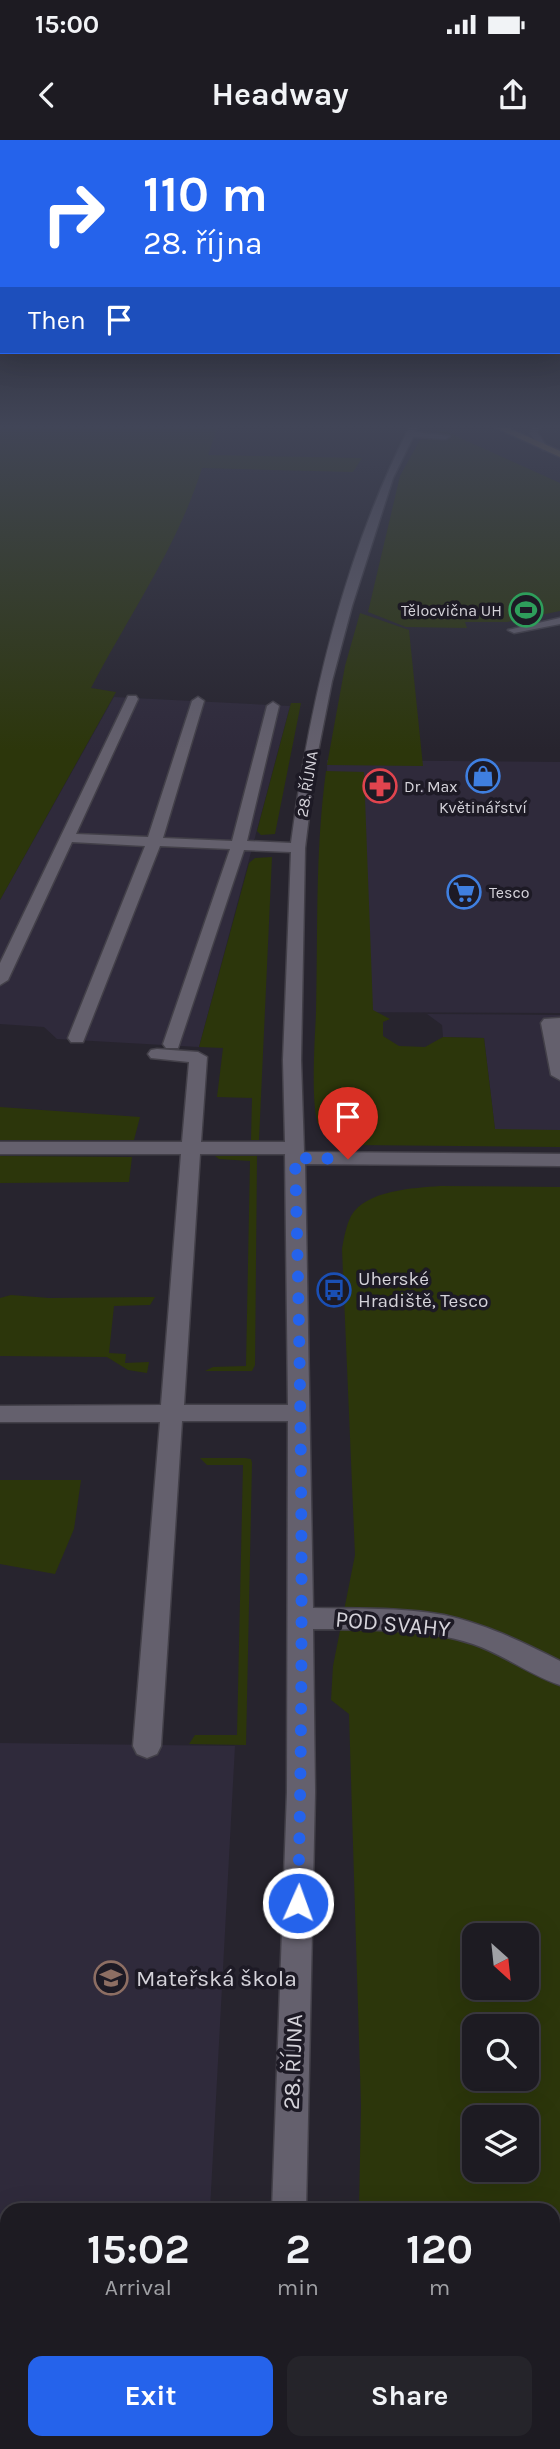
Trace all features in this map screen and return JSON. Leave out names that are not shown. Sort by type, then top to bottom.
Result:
[{"type":"street","name":"28. ŘÍJNA","points":[[289,2203],[301,1791],[299,1413],[292,1060],[298,848],[308,767],[326,681],[346,606],[370,534]]},
{"type":"street","points":[[514,630],[560,621]]},
{"type":"street","points":[[0,980],[132,699]]},
{"type":"street","points":[[77,1038],[154,842],[198,701]]},
{"type":"street","points":[[147,1746],[198,1057],[164,1049],[238,846],[274,706]]},
{"type":"street","points":[[68,838],[298,848]]},
{"type":"street","points":[[560,1023],[550,1023],[560,1075]]},
{"type":"street","points":[[0,1148],[192,1148],[560,1160]]},
{"type":"street","points":[[0,1414],[299,1413]]},
{"type":"street","name":"POD SVAHY","points":[[300,1618],[424,1623],[460,1629],[488,1638],[560,1674]]},
{"type":"shaded area","points":[[114,697],[290,706],[199,1047],[57,1039],[44,1027],[0,1024],[0,900]]},
{"type":"shaded area","name":"Tesco","points":[[327,760],[560,762],[560,1013],[328,1012]]},
{"type":"shaded area","points":[[427,1014],[560,1015],[560,1130],[495,1130],[484,1038],[443,1037],[442,1025]]},
{"type":"shaded area","name":"Mateřská škola","points":[[0,1743],[235,1746],[210,2203],[0,2203]]},
{"type":"green space","points":[[0,534],[175,534],[91,688],[116,692],[0,900]]},
{"type":"green space","points":[[386,534],[560,534],[560,611],[507,622],[465,622],[467,628],[406,627],[368,612]]},
{"type":"green space","points":[[360,613],[409,630],[423,766],[327,765],[345,666]]},
{"type":"green space","points":[[291,703],[301,703],[275,834],[261,835],[257,831]]},
{"type":"green space","points":[[326,771],[364,772],[373,1010],[390,1019],[383,1022],[383,1036],[399,1046],[425,1047],[443,1037],[484,1038],[495,1129],[560,1130],[560,1147],[355,1145],[335,1140],[319,1126],[316,1117],[314,1071],[319,862]]},
{"type":"green space","points":[[272,857],[259,1140],[251,1140],[252,1098],[217,1097],[223,1048],[199,1047],[249,863],[255,858]]},
{"type":"green space","points":[[0,1107],[140,1117],[134,1140],[0,1140]]},
{"type":"green space","points":[[0,1156],[132,1157],[129,1182],[0,1183]]},
{"type":"green space","points":[[215,1156],[257,1156],[255,1365],[252,1371],[205,1371],[213,1367],[246,1366],[250,1161],[219,1159]]},
{"type":"green space","points":[[440,1186],[560,1187],[560,2203],[359,2203],[361,2105],[349,1714],[331,1700],[333,1666],[355,1555],[342,1249],[349,1220],[358,1207],[391,1192]]},
{"type":"green space","points":[[11,1295],[49,1298],[155,1297],[150,1305],[114,1306],[109,1353],[126,1354],[125,1363],[149,1362],[147,1373],[128,1370],[107,1357],[0,1356],[0,1298]]},
{"type":"green space","points":[[200,1458],[245,1458],[251,1459],[252,1463],[246,1745],[189,1744],[195,1735],[237,1735],[243,1465],[207,1465]]},
{"type":"green space","points":[[0,1480],[81,1480],[74,1529],[55,1574],[0,1564]]},
{"type":"place","name":"Tělocvična UH","points":[[526,610]]},
{"type":"place","name":"Květinářství","points":[[483,776]]},
{"type":"place","name":"Dr. Max","points":[[380,786]]},
{"type":"place","name":"Tesco","points":[[464,892]]},
{"type":"place","name":"Uherské Hradiště, Tesco","points":[[334,1290]]},
{"type":"place","name":"Mateřská škola","points":[[111,1978]]},
{"type":"route","points":[[298,1903],[301,1667],[299,1257],[295,1158],[348,1159]]}]
